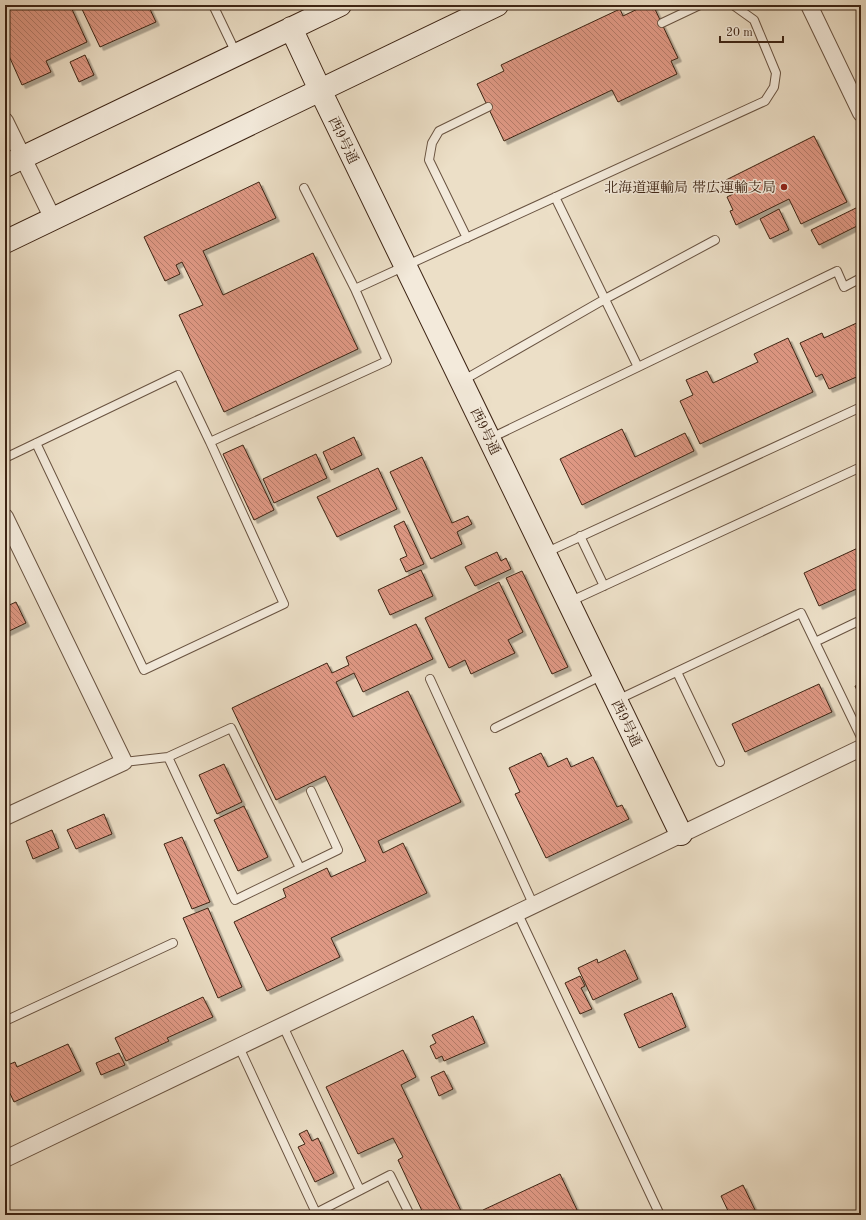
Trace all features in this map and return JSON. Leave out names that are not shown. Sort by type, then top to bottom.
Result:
[{"type":"street","points":[[14,162],[340,5]]},
{"type":"street","points":[[5,242],[497,5]]},
{"type":"street","points":[[808,5],[861,113]]},
{"type":"street","name":"西9号通","points":[[291,28],[681,834]]},
{"type":"street","points":[[5,121],[14,162],[53,219]]},
{"type":"street","points":[[5,517],[124,762],[5,817]]},
{"type":"street","points":[[5,1159],[861,748]]},
{"type":"lane","points":[[215,5],[237,54]]},
{"type":"lane","points":[[662,23],[700,5]]},
{"type":"lane","points":[[355,289],[765,101],[774,87],[776,73],[754,20],[733,5]]},
{"type":"lane","points":[[467,238],[429,160],[432,143],[439,131],[488,107]]},
{"type":"lane","points":[[210,442],[387,361],[355,289],[304,188]]},
{"type":"lane","points":[[555,197],[638,367]]},
{"type":"lane","points":[[462,382],[605,299],[715,240]]},
{"type":"lane","points":[[489,439],[837,271],[844,287],[861,278]]},
{"type":"lane","points":[[5,458],[36,443],[178,375],[284,604],[144,670],[36,443]]},
{"type":"lane","points":[[544,553],[858,408]]},
{"type":"lane","points":[[568,602],[861,467]]},
{"type":"lane","points":[[580,536],[604,586]]},
{"type":"lane","points":[[616,700],[801,613],[861,737]]},
{"type":"lane","points":[[815,642],[861,620]]},
{"type":"lane","points":[[677,672],[720,762]]},
{"type":"lane","points":[[496,728],[604,675]]},
{"type":"lane","points":[[430,679],[534,906]]},
{"type":"lane","points":[[124,762],[168,757],[231,728],[300,868]]},
{"type":"lane","points":[[168,757],[235,900],[338,850],[311,791]]},
{"type":"lane","points":[[518,914],[660,1215]]},
{"type":"lane","points":[[5,1021],[173,943]]},
{"type":"lane","points":[[283,1026],[360,1190]]},
{"type":"lane","points":[[239,1047],[317,1214],[390,1175],[410,1215]]},
{"type":"building","points":[[5,5],[70,5],[87,42],[46,61],[51,72],[22,85],[5,47]]},
{"type":"building","points":[[80,5],[148,5],[156,22],[100,47]]},
{"type":"building","points":[[646,5],[653,5],[678,58],[671,61],[677,74],[618,102],[612,90],[504,141],[477,84],[504,71],[501,65],[620,9],[623,16]]},
{"type":"building","points":[[85,55],[94,75],[79,82],[70,62]]},
{"type":"building","name":"北海道運輸局 帯広運輸支局","points":[[814,136],[847,202],[801,224],[789,199],[736,225],[730,211],[733,210],[727,197],[733,194],[726,180]]},
{"type":"building","points":[[259,182],[276,218],[203,251],[223,295],[313,253],[358,349],[224,412],[179,315],[203,305],[182,262],[176,265],[180,274],[165,281],[144,237]]},
{"type":"building","points":[[858,207],[861,213],[861,224],[819,245],[811,230]]},
{"type":"building","points":[[779,209],[789,230],[770,239],[760,219]]},
{"type":"building","points":[[861,321],[861,375],[829,389],[822,374],[816,377],[800,343],[822,333],[824,338]]},
{"type":"building","points":[[788,338],[813,392],[700,444],[680,401],[693,395],[686,380],[707,371],[713,383],[758,362],[754,354]]},
{"type":"building","points":[[622,429],[635,457],[685,433],[694,451],[582,505],[560,459]]},
{"type":"building","points":[[354,437],[362,455],[331,470],[323,452]]},
{"type":"building","points":[[243,445],[274,510],[254,520],[223,454]]},
{"type":"building","points":[[316,454],[327,478],[274,503],[263,479]]},
{"type":"building","points":[[422,457],[452,523],[468,516],[472,524],[457,532],[462,544],[431,559],[390,472]]},
{"type":"building","points":[[378,468],[397,509],[337,537],[317,497]]},
{"type":"building","points":[[404,521],[424,564],[406,572],[400,559],[407,556],[394,526]]},
{"type":"building","points":[[860,547],[861,587],[819,606],[804,573]]},
{"type":"building","points":[[497,552],[501,561],[506,558],[511,569],[475,586],[465,567]]},
{"type":"building","points":[[421,570],[433,596],[390,615],[378,590]]},
{"type":"building","points":[[522,571],[568,667],[552,674],[506,578]]},
{"type":"building","points":[[499,582],[523,632],[508,640],[515,653],[471,674],[465,660],[449,668],[425,618]]},
{"type":"building","points":[[16,602],[26,623],[5,633],[5,607]]},
{"type":"building","points":[[416,624],[433,659],[363,692],[354,673],[336,682],[353,717],[408,691],[461,802],[378,841],[383,853],[403,843],[427,893],[331,938],[340,957],[267,991],[234,922],[286,897],[283,889],[327,868],[331,877],[366,861],[325,776],[276,800],[232,708],[327,663],[332,673],[349,665],[346,657]]},
{"type":"building","points":[[819,684],[832,712],[745,752],[732,724]]},
{"type":"building","points":[[861,684],[861,699],[855,686]]},
{"type":"building","points":[[541,753],[548,767],[567,758],[571,767],[593,757],[617,807],[622,805],[629,819],[546,858],[515,794],[520,792],[509,768]]},
{"type":"building","points":[[224,764],[242,802],[217,814],[199,775]]},
{"type":"building","points":[[244,806],[268,857],[238,871],[214,820]]},
{"type":"building","points":[[104,814],[112,834],[76,849],[67,830]]},
{"type":"building","points":[[52,830],[59,848],[33,859],[26,841]]},
{"type":"building","points":[[182,837],[210,902],[192,909],[164,844]]},
{"type":"building","points":[[208,908],[242,987],[218,998],[183,918]]},
{"type":"building","points":[[625,950],[638,979],[593,1000],[578,968],[597,959],[598,963]]},
{"type":"building","points":[[580,976],[585,986],[581,988],[592,1009],[580,1014],[565,983]]},
{"type":"building","points":[[672,993],[686,1027],[639,1048],[624,1014]]},
{"type":"building","points":[[203,997],[213,1017],[167,1038],[169,1041],[126,1061],[115,1038]]},
{"type":"building","points":[[473,1016],[485,1043],[444,1061],[442,1056],[436,1059],[430,1046],[436,1043],[432,1035]]},
{"type":"building","points":[[68,1044],[81,1071],[14,1102],[5,1083],[5,1066],[15,1062],[17,1067]]},
{"type":"building","points":[[403,1050],[416,1077],[401,1085],[463,1215],[424,1215],[398,1160],[403,1157],[393,1138],[358,1154],[326,1087]]},
{"type":"building","points":[[119,1053],[125,1065],[101,1075],[96,1063]]},
{"type":"building","points":[[444,1071],[453,1089],[439,1096],[431,1077]]},
{"type":"building","points":[[307,1130],[312,1141],[318,1138],[334,1173],[315,1182],[298,1147],[305,1144],[299,1134]]},
{"type":"building","points":[[560,1174],[578,1212],[570,1215],[485,1215],[483,1210]]},
{"type":"building","points":[[743,1185],[756,1212],[749,1215],[730,1215],[721,1196]]},
{"type":"place","name":"北海道運輸局 帯広運輸支局","points":[[784,187]]}]
